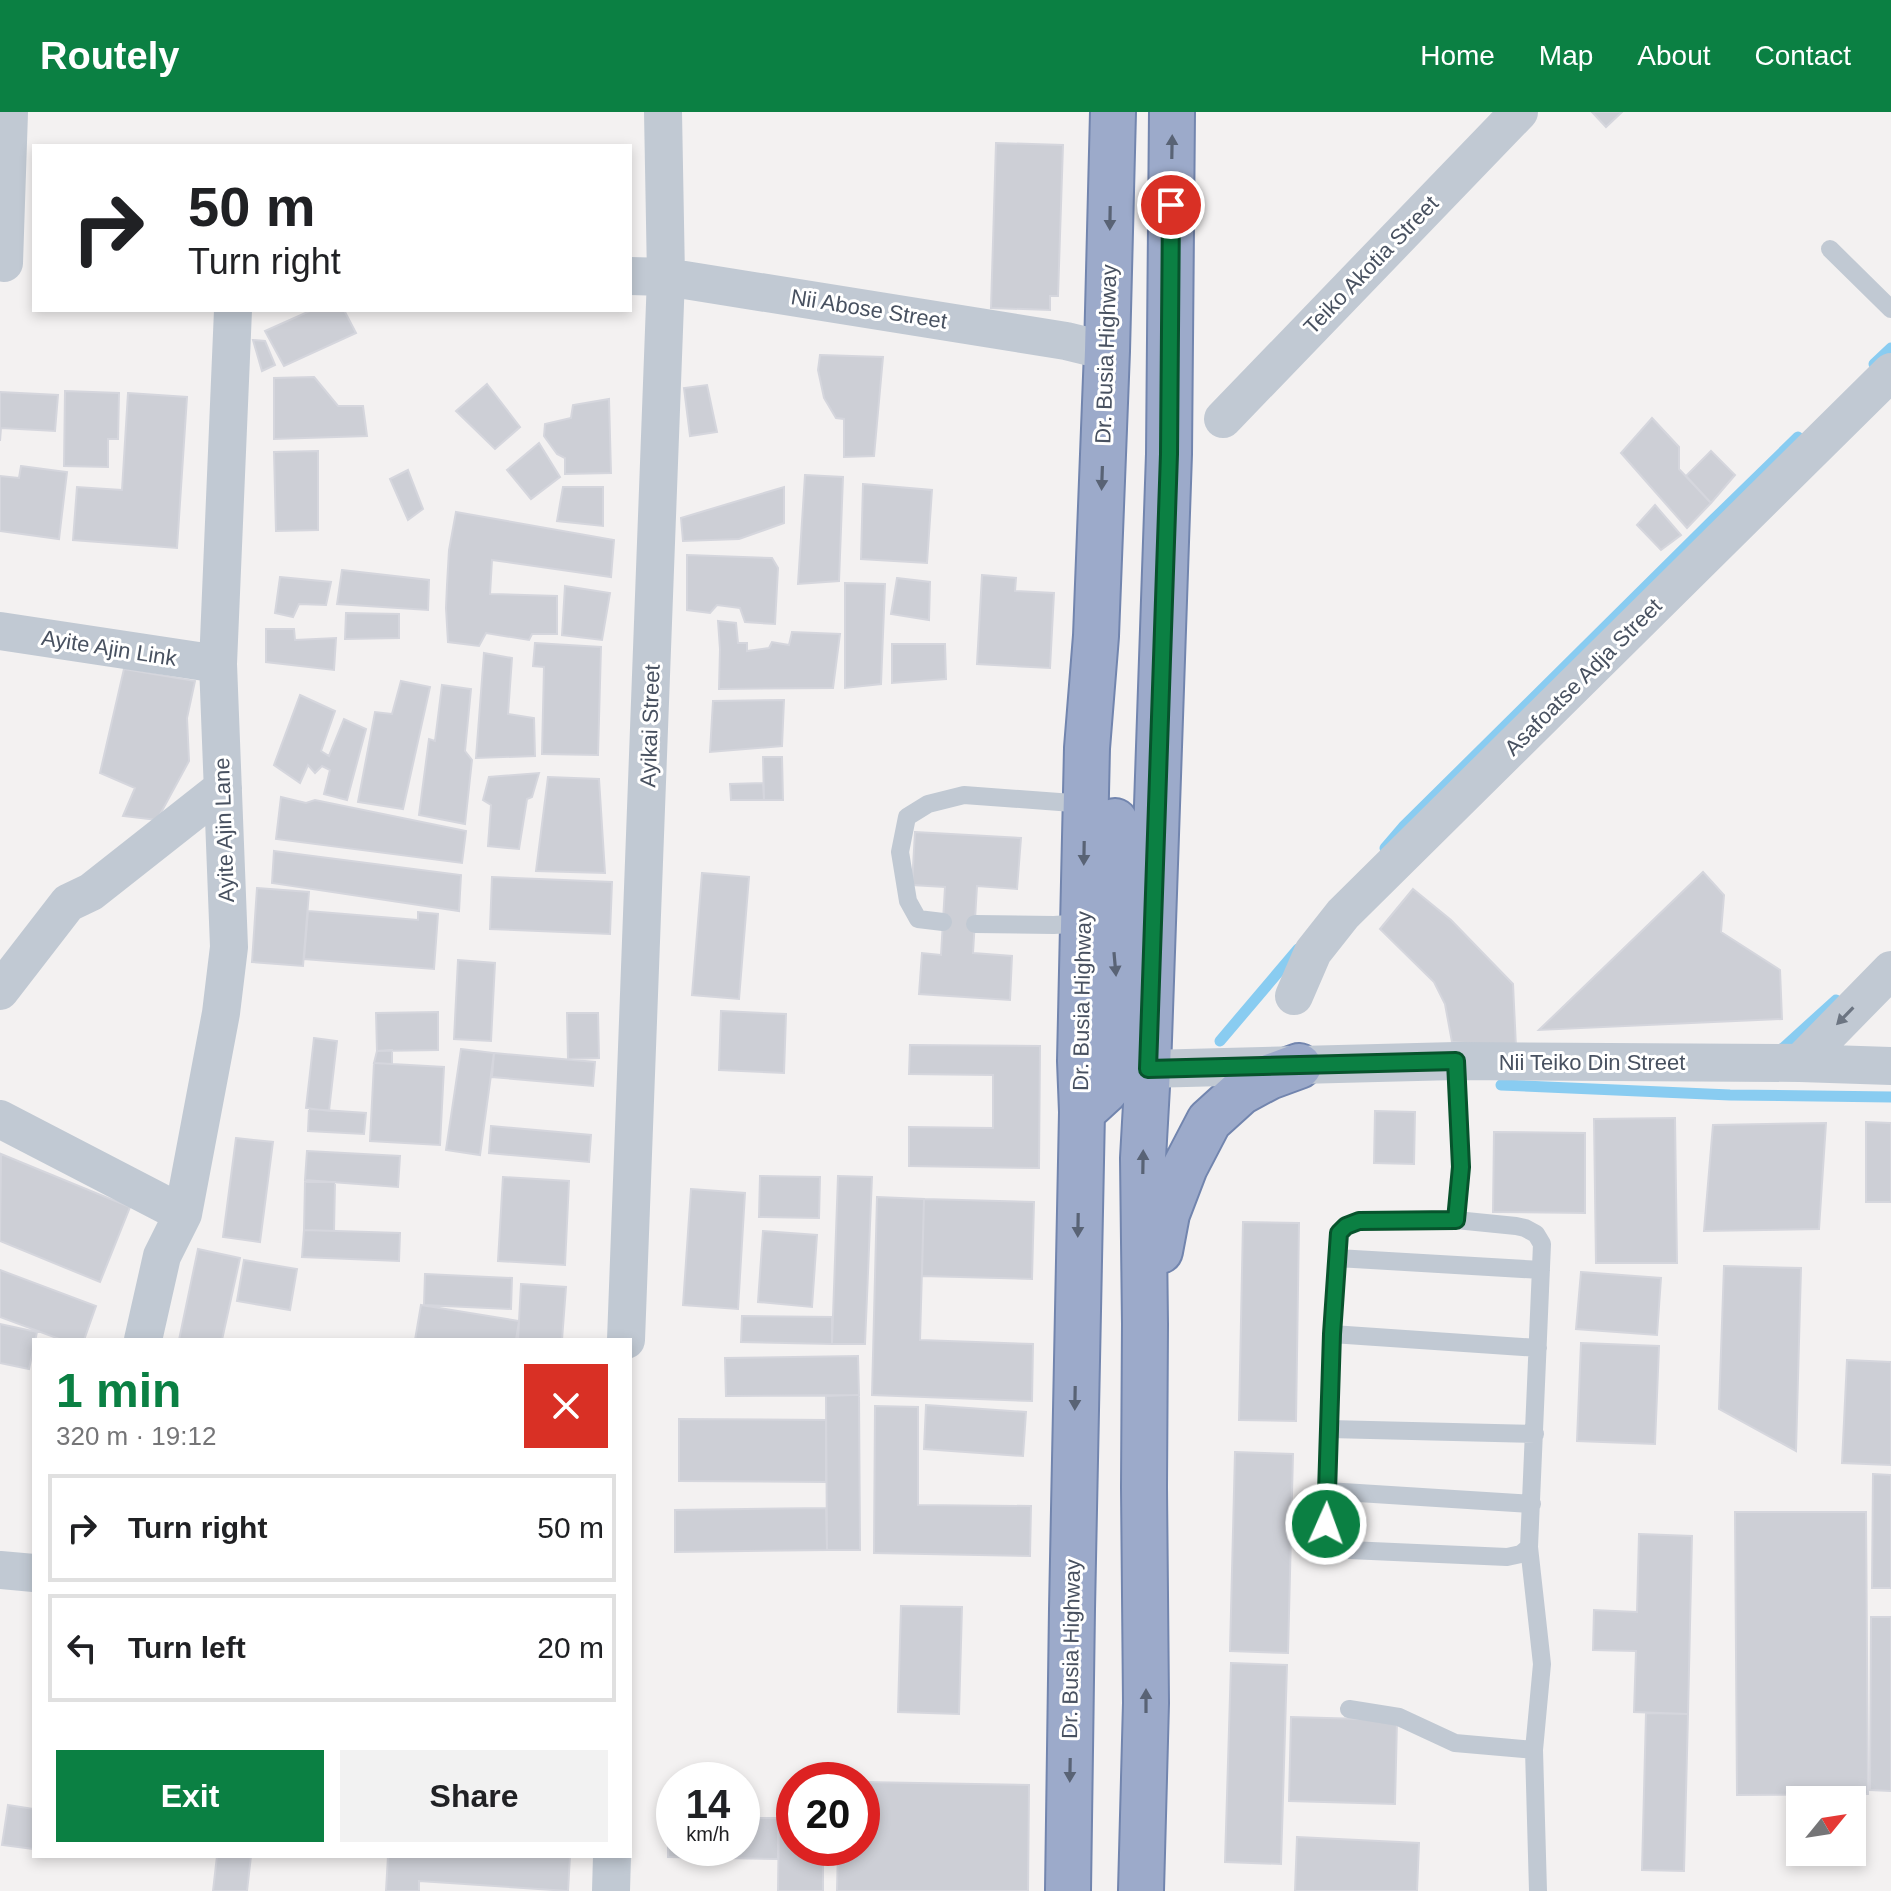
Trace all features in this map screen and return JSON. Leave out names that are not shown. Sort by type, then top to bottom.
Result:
[{"type":"highway","name":"Dr. Busia Highway","points":[[1068,1891],[1087,748],[1096,636],[1113,112]]},
{"type":"highway","points":[[1141,1891],[1146,1703],[1143,1158],[1169,454],[1172,112]]},
{"type":"highway","points":[[1082,1112],[1106,1090],[1115,1063],[1119,1006],[1114,956],[1115,799],[1107,702],[1096,636]]},
{"type":"highway","points":[[1145,1324],[1167,1214],[1185,1167],[1209,1121],[1241,1092],[1299,1066]]},
{"type":"street","points":[[9,112],[13,263]]},
{"type":"street","name":"Ayikai Street","points":[[626,1338],[648,276],[663,112]]},
{"type":"street","name":"Teiko Akotia Street","points":[[1223,419],[1519,112]]},
{"type":"street","name":"Nii Abose Street","points":[[648,276],[1066,341],[1107,351]]},
{"type":"street","name":"Ayite Ajin Lane","points":[[143,1338],[162,1256],[183,1214],[221,1013],[229,947],[218,664],[233,312]]},
{"type":"street","name":"Asafoatse Adja Street","points":[[1294,996],[1313,952],[1343,914],[1891,372]]},
{"type":"street","name":"Ayite Ajin Link","points":[[0,631],[218,664]]},
{"type":"street","points":[[0,991],[68,903],[91,892],[223,788]]},
{"type":"street","points":[[1800,1063],[1891,970]]},
{"type":"street","name":"Nii Teiko Din Street","points":[[1148,1069],[1456,1061],[1891,1066]]},
{"type":"street","points":[[0,1119],[183,1214]]},
{"type":"street","points":[[0,1570],[32,1573]]},
{"type":"street","points":[[611,1891],[612,1858]]},
{"type":"lane","points":[[1830,249],[1891,309]]},
{"type":"lane","points":[[943,922],[918,919],[908,901],[900,852],[907,817],[928,804],[964,795],[1086,804]]},
{"type":"lane","points":[[975,924],[1083,923]]},
{"type":"lane","points":[[1456,1061],[1461,1167],[1456,1220]]},
{"type":"lane","points":[[1529,1547],[1521,1554],[1507,1557],[1349,1550],[1337,1546],[1329,1537],[1326,1524],[1332,1334],[1339,1233],[1346,1226],[1359,1221],[1456,1220],[1525,1228],[1536,1234],[1542,1244],[1529,1547],[1542,1664],[1534,1750],[1538,1891]]},
{"type":"lane","points":[[1337,1258],[1541,1270]]},
{"type":"lane","points":[[1332,1334],[1538,1348]]},
{"type":"lane","points":[[1329,1429],[1535,1434]]},
{"type":"lane","points":[[1327,1491],[1532,1504]]},
{"type":"lane","points":[[1349,1709],[1399,1717],[1455,1743],[1534,1750]]},
{"type":"building","points":[[1592,112],[1622,112],[1606,127]]},
{"type":"building","points":[[996,143],[1063,145],[1058,296],[1050,296],[1050,310],[991,308]]},
{"type":"building","points":[[308,312],[345,312],[356,333],[284,366],[265,331]]},
{"type":"building","points":[[253,340],[265,341],[275,365],[262,371]]},
{"type":"building","points":[[820,355],[883,357],[874,456],[844,457],[844,419],[836,418],[824,398],[818,370]]},
{"type":"building","points":[[314,377],[338,406],[363,406],[367,436],[274,439],[274,378]]},
{"type":"building","points":[[487,384],[520,427],[495,449],[456,411]]},
{"type":"building","points":[[707,385],[717,432],[690,436],[684,388]]},
{"type":"building","points":[[65,391],[119,393],[118,439],[108,439],[108,467],[64,466]]},
{"type":"building","points":[[0,392],[58,395],[55,431],[1,428],[0,441]]},
{"type":"building","points":[[128,393],[187,397],[177,548],[73,540],[77,487],[122,490]]},
{"type":"building","points":[[609,399],[611,473],[565,474],[565,458],[557,454],[544,436],[545,424],[571,418],[573,405]]},
{"type":"building","points":[[1652,418],[1679,447],[1679,469],[1711,503],[1687,528],[1621,453]]},
{"type":"building","points":[[539,443],[560,477],[531,499],[507,470]]},
{"type":"building","points":[[318,451],[318,530],[276,531],[274,452]]},
{"type":"building","points":[[1711,451],[1735,475],[1711,503],[1686,476]]},
{"type":"building","points":[[21,466],[67,472],[59,539],[0,531],[0,476],[19,478]]},
{"type":"building","points":[[408,470],[423,509],[408,520],[390,479]]},
{"type":"building","points":[[805,475],[843,477],[839,581],[798,584]]},
{"type":"building","points":[[863,484],[932,490],[927,563],[861,559]]},
{"type":"building","points":[[563,487],[603,487],[603,526],[557,521]]},
{"type":"building","points":[[784,487],[784,523],[739,539],[683,541],[681,518]]},
{"type":"building","points":[[1655,505],[1681,535],[1661,550],[1637,525]]},
{"type":"building","points":[[456,512],[614,540],[611,577],[492,560],[490,594],[557,596],[557,634],[532,634],[529,640],[486,633],[479,646],[448,642],[449,550]]},
{"type":"building","points":[[687,555],[772,558],[778,568],[775,624],[745,622],[740,608],[717,605],[710,613],[687,610]]},
{"type":"building","points":[[342,570],[429,580],[428,610],[337,604]]},
{"type":"building","points":[[982,575],[1016,578],[1015,591],[1054,593],[1050,668],[977,664]]},
{"type":"building","points":[[280,577],[331,582],[326,605],[299,604],[293,617],[275,613]]},
{"type":"building","points":[[897,578],[930,582],[929,620],[891,614]]},
{"type":"building","points":[[845,583],[885,584],[881,684],[845,688]]},
{"type":"building","points":[[565,586],[610,593],[602,640],[562,635]]},
{"type":"building","points":[[346,613],[399,614],[399,638],[345,639]]},
{"type":"building","points":[[718,621],[736,623],[738,643],[747,643],[747,651],[769,648],[772,642],[789,645],[792,632],[840,634],[833,688],[719,689]]},
{"type":"building","points":[[266,629],[294,629],[295,640],[336,638],[334,670],[266,662]]},
{"type":"building","points":[[535,643],[601,647],[598,755],[542,754],[544,667],[533,666]]},
{"type":"building","points":[[892,644],[945,644],[946,679],[892,683]]},
{"type":"building","points":[[484,653],[512,658],[508,714],[534,718],[535,756],[476,758]]},
{"type":"building","points":[[124,669],[195,681],[187,718],[189,761],[157,820],[123,816],[135,788],[100,773]]},
{"type":"building","points":[[401,681],[430,687],[403,809],[358,802],[375,712],[392,714]]},
{"type":"building","points":[[442,685],[471,689],[465,751],[472,760],[465,824],[419,815],[429,739],[435,741]]},
{"type":"building","points":[[300,695],[335,711],[321,751],[329,756],[344,719],[366,729],[347,800],[324,794],[330,770],[322,766],[315,773],[308,765],[300,783],[274,765]]},
{"type":"building","points":[[784,700],[782,746],[710,752],[713,701]]},
{"type":"building","points":[[763,757],[782,757],[783,800],[764,800]]},
{"type":"building","points":[[539,773],[532,797],[527,799],[519,849],[488,846],[491,805],[483,800],[489,777]]},
{"type":"building","points":[[548,777],[599,779],[605,873],[536,871]]},
{"type":"building","points":[[763,783],[764,800],[731,800],[730,784]]},
{"type":"building","points":[[281,797],[306,803],[315,800],[466,831],[462,863],[276,839]]},
{"type":"building","points":[[915,832],[1021,838],[1017,889],[977,886],[973,953],[1012,956],[1010,1000],[919,994],[922,953],[941,955],[945,887],[912,885]]},
{"type":"building","points":[[274,851],[461,875],[459,911],[272,883]]},
{"type":"building","points":[[1703,872],[1724,895],[1721,932],[1780,970],[1782,1019],[1539,1030]]},
{"type":"building","points":[[702,873],[749,877],[739,999],[692,995]]},
{"type":"building","points":[[492,877],[612,882],[610,934],[490,929]]},
{"type":"building","points":[[257,888],[309,892],[303,966],[252,962]]},
{"type":"building","points":[[1413,889],[1451,920],[1513,984],[1516,1047],[1452,1042],[1445,1004],[1434,982],[1380,929]]},
{"type":"building","points":[[308,911],[418,920],[418,912],[438,914],[434,969],[304,959]]},
{"type":"building","points":[[458,960],[495,963],[491,1041],[454,1039]]},
{"type":"building","points":[[721,1011],[786,1014],[784,1073],[719,1070]]},
{"type":"building","points":[[438,1012],[438,1050],[377,1051],[376,1013]]},
{"type":"building","points":[[567,1013],[598,1013],[599,1058],[568,1059]]},
{"type":"building","points":[[314,1038],[337,1041],[329,1111],[306,1108]]},
{"type":"building","points":[[910,1045],[1040,1046],[1039,1168],[909,1166],[909,1127],[993,1128],[993,1075],[909,1074]]},
{"type":"building","points":[[461,1049],[494,1053],[480,1155],[446,1150]]},
{"type":"building","points":[[392,1050],[392,1064],[374,1063],[377,1051]]},
{"type":"building","points":[[494,1053],[595,1062],[593,1086],[492,1077]]},
{"type":"building","points":[[374,1063],[444,1067],[440,1145],[370,1141]]},
{"type":"building","points":[[309,1109],[366,1113],[364,1134],[308,1131]]},
{"type":"building","points":[[1375,1111],[1415,1112],[1414,1164],[1374,1163]]},
{"type":"building","points":[[1675,1118],[1677,1263],[1596,1263],[1594,1119]]},
{"type":"building","points":[[1866,1122],[1891,1123],[1891,1202],[1866,1202]]},
{"type":"building","points":[[1826,1123],[1819,1229],[1704,1231],[1713,1125]]},
{"type":"building","points":[[491,1126],[591,1135],[589,1162],[489,1153]]},
{"type":"building","points":[[1494,1132],[1585,1133],[1585,1213],[1493,1212]]},
{"type":"building","points":[[236,1138],[273,1142],[260,1242],[223,1237]]},
{"type":"building","points":[[307,1151],[400,1156],[398,1187],[305,1180]]},
{"type":"building","points":[[1,1154],[130,1207],[100,1282],[0,1241]]},
{"type":"building","points":[[760,1176],[820,1177],[819,1218],[759,1217]]},
{"type":"building","points":[[838,1176],[872,1177],[865,1344],[832,1344]]},
{"type":"building","points":[[503,1177],[569,1181],[565,1265],[498,1261]]},
{"type":"building","points":[[305,1182],[335,1182],[334,1231],[304,1230]]},
{"type":"building","points":[[691,1189],[745,1193],[738,1309],[683,1305]]},
{"type":"building","points":[[877,1197],[924,1199],[920,1340],[1033,1344],[1032,1401],[872,1395]]},
{"type":"building","points":[[924,1199],[1034,1202],[1032,1279],[922,1276]]},
{"type":"building","points":[[1243,1222],[1299,1223],[1296,1421],[1239,1420]]},
{"type":"building","points":[[304,1230],[400,1233],[399,1261],[302,1257]]},
{"type":"building","points":[[763,1231],[817,1235],[812,1307],[758,1302]]},
{"type":"building","points":[[198,1249],[240,1258],[222,1338],[179,1338]]},
{"type":"building","points":[[244,1260],[297,1269],[290,1310],[237,1301]]},
{"type":"building","points":[[1724,1266],[1801,1268],[1796,1451],[1719,1409]]},
{"type":"building","points":[[0,1270],[96,1306],[85,1338],[57,1338],[0,1317]]},
{"type":"building","points":[[1581,1272],[1661,1278],[1657,1335],[1576,1329]]},
{"type":"building","points":[[425,1274],[512,1278],[511,1309],[424,1305]]},
{"type":"building","points":[[521,1284],[566,1287],[562,1338],[518,1338]]},
{"type":"building","points":[[421,1305],[519,1321],[516,1338],[415,1338]]},
{"type":"building","points":[[742,1316],[832,1317],[832,1344],[741,1342]]},
{"type":"building","points":[[0,1324],[37,1332],[36,1338],[32,1338],[29,1369],[0,1363]]},
{"type":"building","points":[[1581,1343],[1659,1346],[1655,1444],[1577,1441]]},
{"type":"building","points":[[858,1356],[859,1395],[726,1396],[725,1358]]},
{"type":"building","points":[[1847,1360],[1891,1362],[1891,1465],[1842,1463]]},
{"type":"building","points":[[859,1395],[860,1550],[827,1550],[826,1396]]},
{"type":"building","points":[[926,1405],[1026,1412],[1023,1456],[924,1449]]},
{"type":"building","points":[[875,1406],[918,1407],[918,1505],[1031,1506],[1030,1556],[874,1553]]},
{"type":"building","points":[[679,1419],[826,1420],[826,1482],[679,1481]]},
{"type":"building","points":[[1235,1452],[1293,1454],[1288,1653],[1230,1651]]},
{"type":"building","points":[[1873,1474],[1891,1475],[1891,1588],[1872,1588]]},
{"type":"building","points":[[826,1508],[827,1550],[675,1552],[675,1510]]},
{"type":"building","points":[[1735,1512],[1866,1512],[1868,1794],[1866,1786],[1786,1786],[1786,1795],[1737,1795]]},
{"type":"building","points":[[1639,1534],[1692,1536],[1688,1714],[1634,1712],[1636,1651],[1593,1650],[1594,1610],[1637,1612]]},
{"type":"building","points":[[901,1606],[962,1607],[959,1714],[898,1712]]},
{"type":"building","points":[[1871,1617],[1891,1617],[1891,1791],[1870,1790]]},
{"type":"building","points":[[1231,1663],[1287,1665],[1281,1864],[1225,1862]]},
{"type":"building","points":[[1646,1713],[1688,1714],[1684,1871],[1642,1870]]},
{"type":"building","points":[[1291,1717],[1397,1720],[1395,1804],[1289,1801]]},
{"type":"building","points":[[880,1782],[1029,1785],[1028,1891],[837,1891],[838,1866],[880,1866]]},
{"type":"building","points":[[8,1805],[32,1809],[32,1849],[2,1845]]},
{"type":"building","points":[[760,1818],[776,1818],[776,1859],[760,1859]]},
{"type":"building","points":[[1297,1837],[1419,1843],[1417,1891],[1295,1891]]},
{"type":"building","points":[[217,1858],[251,1858],[247,1891],[213,1891]]},
{"type":"building","points":[[388,1858],[570,1858],[568,1891],[419,1881],[419,1891],[386,1891]]},
{"type":"building","points":[[778,1866],[823,1866],[823,1891],[778,1891]]},
{"type":"waterway","points":[[1874,364],[1891,348]]},
{"type":"waterway","points":[[1385,848],[1798,437]]},
{"type":"waterway","points":[[1220,1041],[1298,949]]},
{"type":"waterway","points":[[1776,1050],[1782,1049],[1836,1000]]},
{"type":"waterway","points":[[1501,1085],[1730,1095],[1891,1097]]},
{"type":"route","points":[[1171,205],[1169,454],[1148,1069],[1456,1061],[1461,1167],[1456,1220],[1359,1221],[1346,1226],[1339,1233],[1332,1334],[1326,1524]]}]
